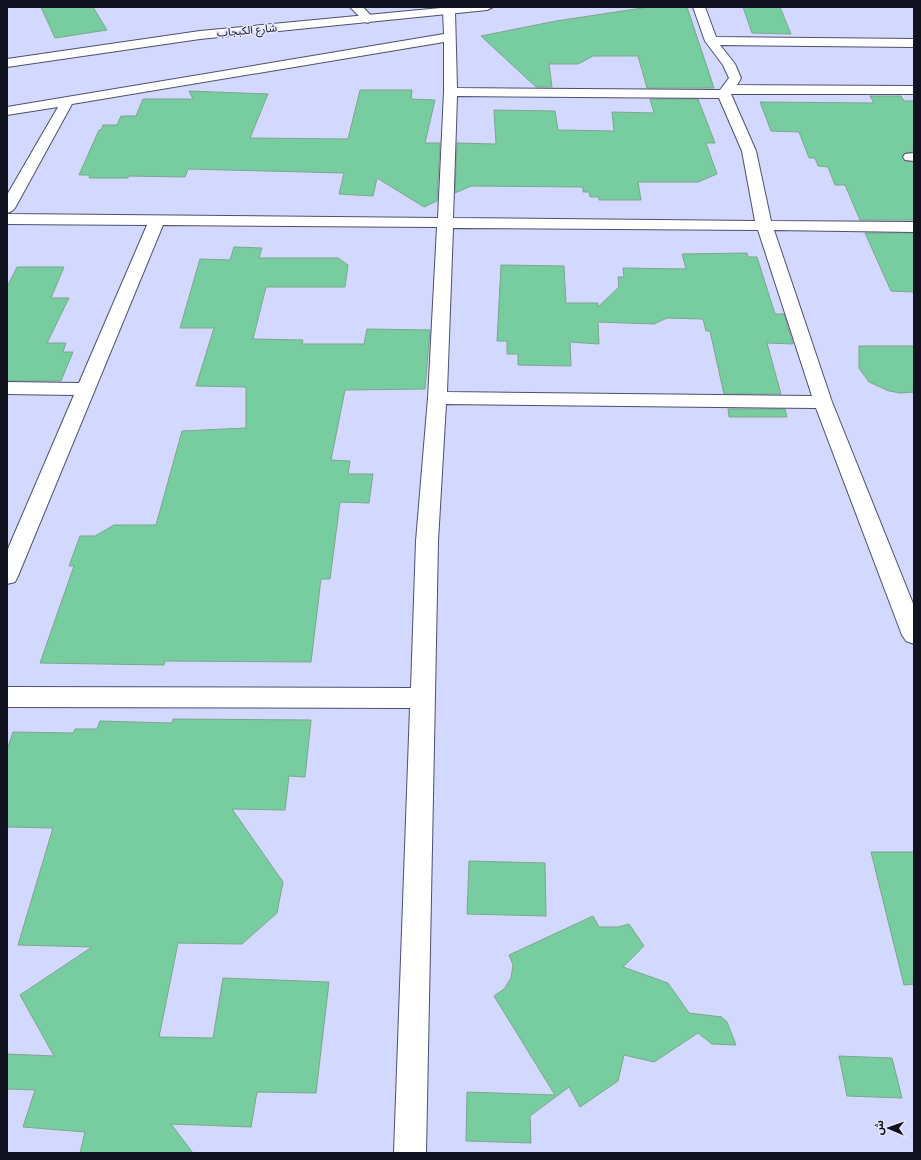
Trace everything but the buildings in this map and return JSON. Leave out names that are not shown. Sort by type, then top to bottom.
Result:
[{"type":"street","points":[[356,7],[368,19]]},
{"type":"street","name":"شارع الكبجاب","points":[[7,63],[200,34],[487,7]]},
{"type":"street","points":[[699,7],[711,41],[730,64],[735,78],[726,91]]},
{"type":"street","points":[[410,1153],[427,541],[437,398],[451,92],[449,11]]},
{"type":"street","points":[[7,111],[449,37]]},
{"type":"street","points":[[711,41],[914,43]]},
{"type":"street","points":[[451,92],[914,90]]},
{"type":"street","points":[[726,91],[749,151],[764,225],[823,402],[914,635]]},
{"type":"street","points":[[7,208],[68,100]]},
{"type":"street","points":[[7,219],[914,226]]},
{"type":"street","points":[[7,576],[157,220]]},
{"type":"street","points":[[7,388],[87,389]]},
{"type":"street","points":[[437,398],[823,402]]},
{"type":"street","points":[[7,697],[422,698]]}]
